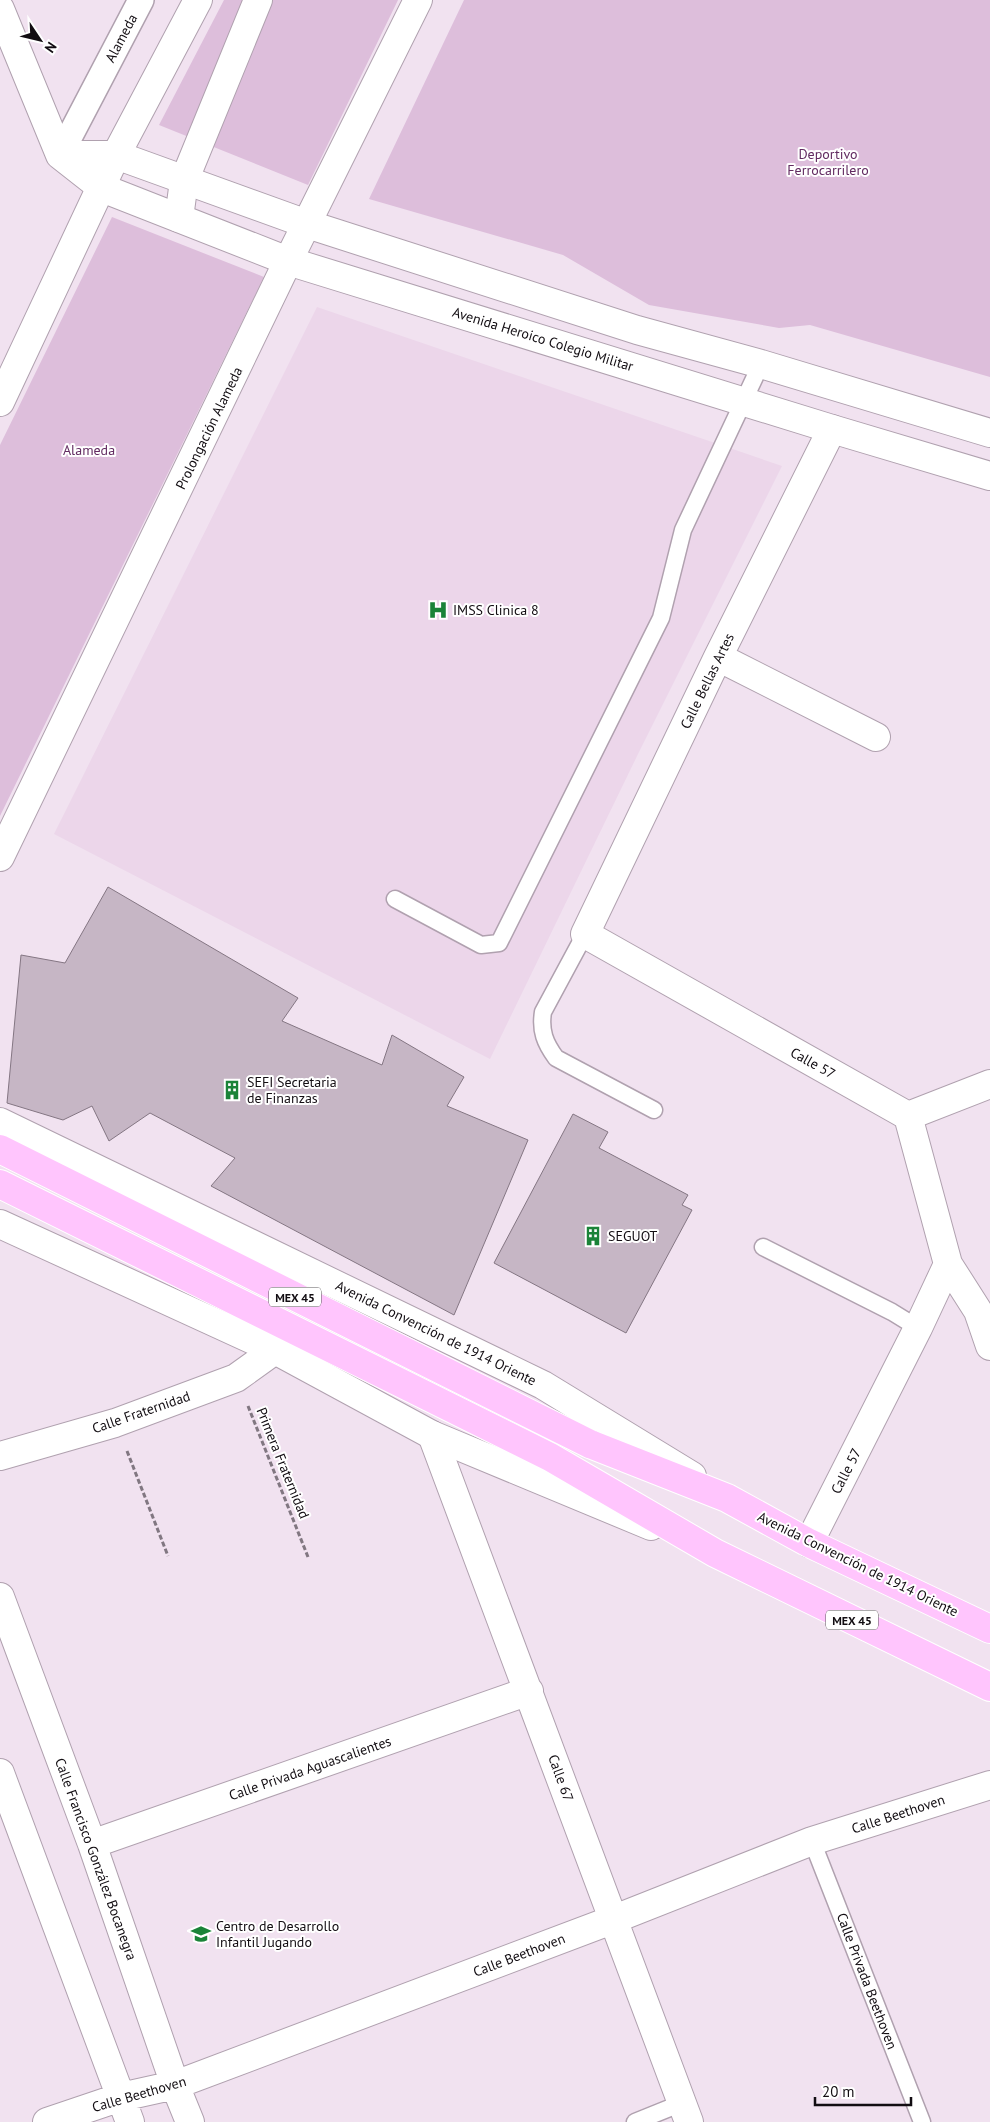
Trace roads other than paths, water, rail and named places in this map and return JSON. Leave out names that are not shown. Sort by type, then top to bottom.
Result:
[{"type":"main road","name":"Avenida Convención de 1914 Oriente","points":[[0,1149],[590,1444],[727,1498],[809,1543],[990,1629]]},
{"type":"main road","name":"MEX 45","points":[[0,1184],[550,1457],[715,1553],[990,1687]]},
{"type":"street","name":"Alameda","points":[[60,155],[141,0]]},
{"type":"street","points":[[0,402],[116,155],[198,0]]},
{"type":"street","points":[[179,218],[184,181],[258,0]]},
{"type":"street","name":"Prolongación Alameda","points":[[0,856],[288,261],[418,0]]},
{"type":"street","points":[[0,9],[60,155],[116,155],[307,224],[637,330],[761,364],[990,433]]},
{"type":"street","name":"Avenida Heroico Colegio Militar","points":[[60,155],[102,188],[288,261],[990,476]]},
{"type":"street","name":"Calle Bellas Artes","points":[[585,934],[718,657],[832,429]]},
{"type":"street","points":[[718,657],[876,737]]},
{"type":"street","name":"Calle 57","points":[[585,934],[908,1116]]},
{"type":"street","points":[[990,1084],[908,1116],[948,1264],[984,1308],[990,1346]]},
{"type":"street","name":"Avenida Convención de 1914 Oriente","points":[[0,1122],[543,1385],[727,1498]]},
{"type":"street","points":[[0,1169],[22,1146],[30,1142],[44,1143]]},
{"type":"street","points":[[0,1224],[275,1350],[432,1435],[715,1553]]},
{"type":"street","name":"Calle 57","points":[[809,1543],[918,1328],[948,1264]]},
{"type":"street","name":"Calle Fraternidad","points":[[0,1456],[115,1423],[236,1378],[275,1350]]},
{"type":"street","name":"Calle 67","points":[[432,1435],[529,1690],[612,1920],[685,2112]]},
{"type":"street","name":"Calle Francisco González Bocanegra","points":[[0,1597],[92,1844],[175,2085],[190,2122]]},
{"type":"street","name":"Calle Privada Aguascalientes","points":[[92,1844],[529,1690]]},
{"type":"street","points":[[0,1773],[126,2110]]},
{"type":"street","name":"Calle Beethoven","points":[[46,2122],[126,2110],[175,2085],[612,1920],[812,1841],[990,1785]]},
{"type":"lane","points":[[395,899],[481,945],[500,943],[661,618],[683,530],[712,472],[761,364]]},
{"type":"lane","points":[[585,934],[543,1012],[541,1025],[546,1045],[556,1058],[654,1110]]},
{"type":"lane","points":[[764,1247],[892,1312],[918,1328]]},
{"type":"lane","name":"Calle Privada Beethoven","points":[[812,1841],[922,2122]]},
{"type":"lane","points":[[635,2122],[685,2112]]},
{"type":"place","name":"IMSS Clinica 8","points":[[438,610]]},
{"type":"place","name":"SEFI Secretaria de Finanzas","points":[[232,1090]]},
{"type":"place","name":"SEGUOT","points":[[593,1236]]},
{"type":"place","name":"Centro de Desarrollo Infantil Jugando","points":[[201,1934]]},
{"type":"park label","name":"Deportivo Ferrocarrilero","points":[[828,162]]}]
